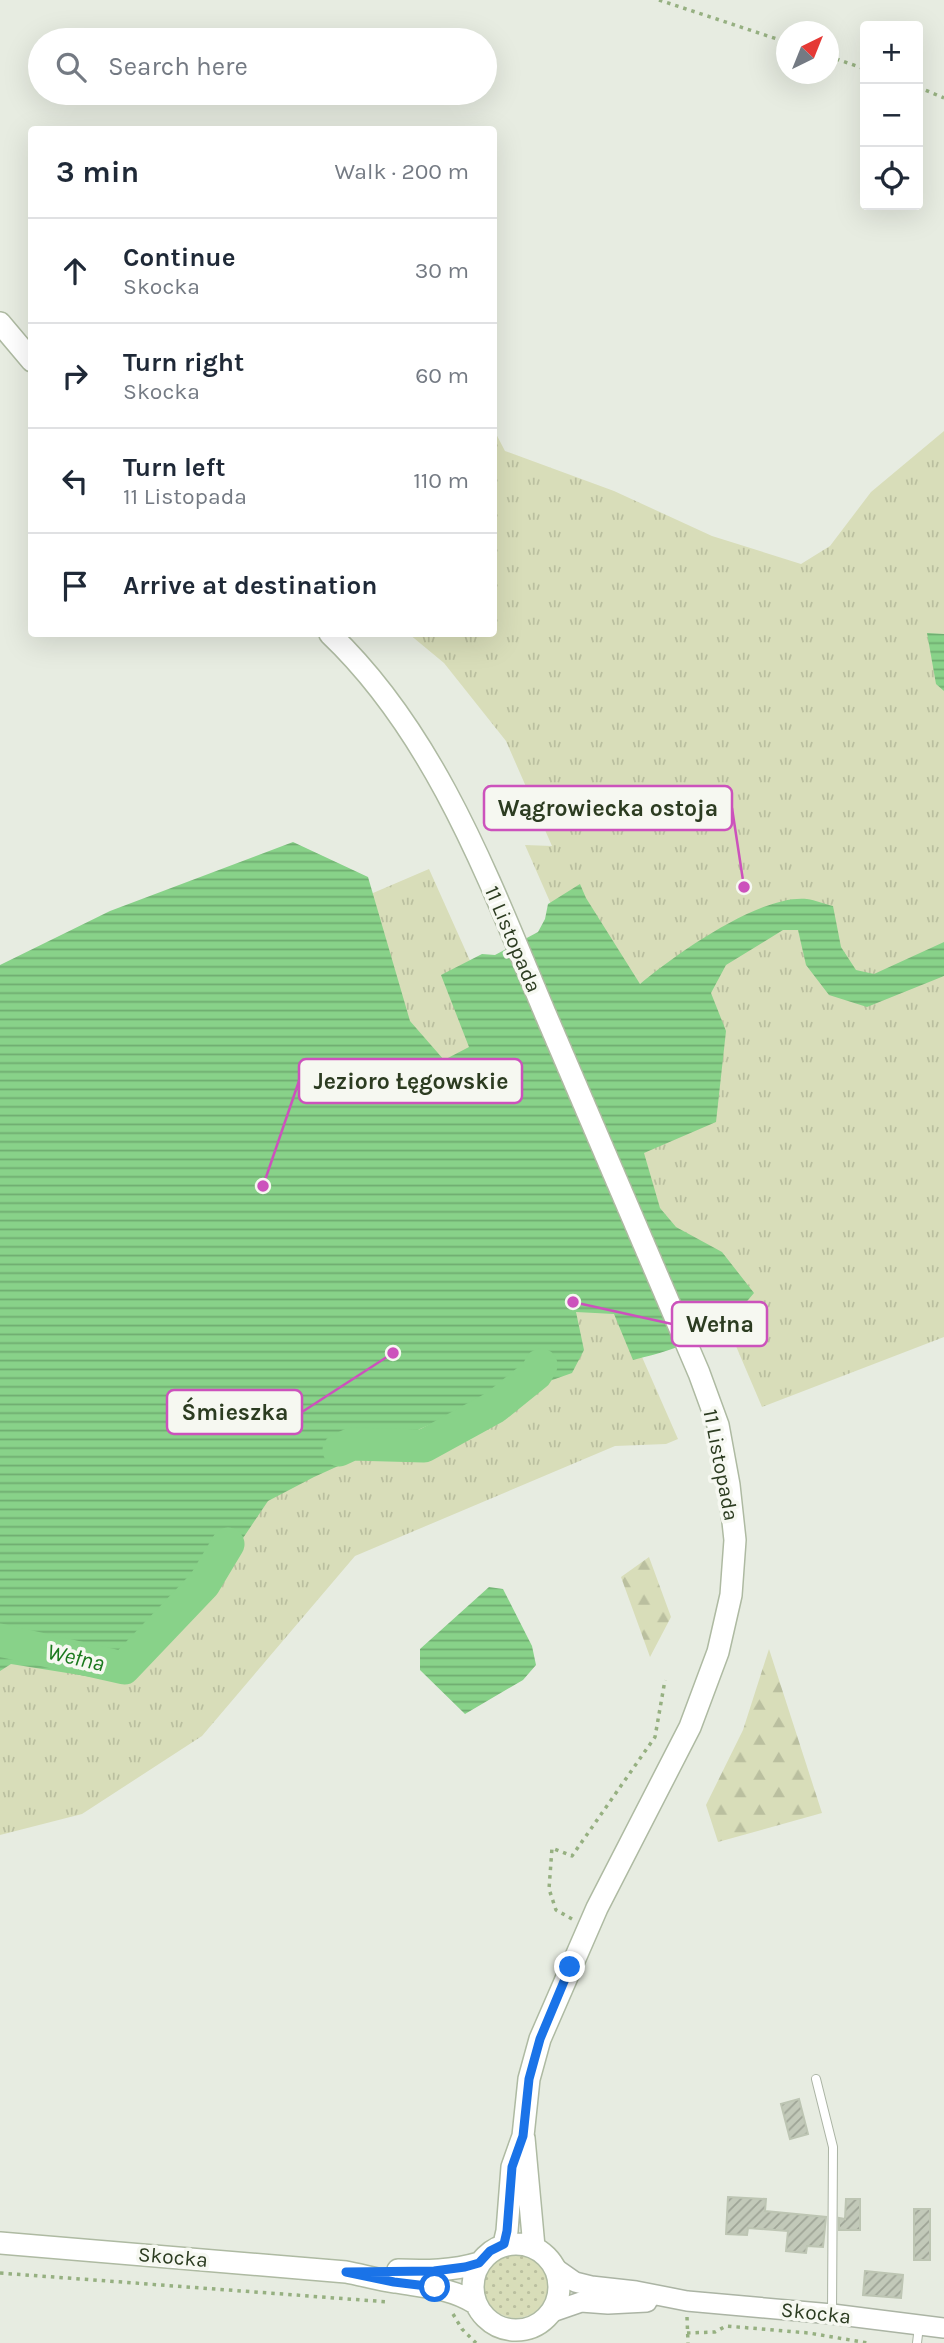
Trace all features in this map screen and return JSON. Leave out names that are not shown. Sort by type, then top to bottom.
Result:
[{"type":"main road","points":[[0,323],[28,356]]},
{"type":"main road","name":"11 Listopada","points":[[333,637],[391,702],[427,760],[475,851],[699,1373],[718,1425],[729,1485],[735,1540],[731,1595],[718,1651],[690,1727],[587,1929],[540,2039],[529,2079],[523,2136],[534,2247]]},
{"type":"main road","name":"11 Listopada","points":[[504,2244],[512,2167],[523,2136]]},
{"type":"main road","name":"Skocka","points":[[0,2242],[346,2272],[434,2271],[479,2263]]},
{"type":"main road","points":[[519,2243],[534,2247],[547,2255],[555,2268],[559,2283],[558,2298],[552,2312],[527,2335],[519,2330],[496,2334],[475,2303],[472,2290],[479,2263],[490,2251],[504,2244],[519,2243]]},
{"type":"main road","name":"Skocka","points":[[346,2272],[394,2282],[439,2287],[475,2303]]},
{"type":"street","name":"Skocka","points":[[555,2268],[575,2282],[687,2301],[832,2314],[918,2335],[944,2328]]},
{"type":"street","name":"Skocka","points":[[552,2312],[581,2302],[608,2304],[687,2301]]},
{"type":"lane","points":[[816,2079],[833,2147],[832,2314]]},
{"type":"path","points":[[659,0],[776,39]]},
{"type":"path","points":[[839,60],[860,67]]},
{"type":"path","points":[[923,89],[944,98]]},
{"type":"path","points":[[587,1929],[556,1910],[549,1889],[552,1848],[572,1856],[647,1749],[655,1737],[665,1680]]},
{"type":"path","points":[[0,2273],[389,2302]]},
{"type":"path","points":[[451,2312],[462,2329],[476,2343]]},
{"type":"path","points":[[688,2343],[687,2333],[715,2332],[726,2326],[809,2333],[868,2343]]},
{"type":"green space","points":[[944,431],[944,1337],[762,1407],[727,1325],[642,1357],[678,1439],[666,1444],[615,1446],[355,1556],[202,1736],[82,1814],[0,1835],[0,1053],[429,869],[472,965],[561,927],[525,845],[552,846],[506,741],[444,663],[413,637],[497,637],[497,436],[505,451],[614,491],[712,536],[801,564],[830,546],[871,492]]},
{"type":"green space","points":[[649,1557],[671,1617],[650,1657],[621,1577]]},
{"type":"green space","points":[[769,1649],[822,1813],[718,1842],[706,1805],[743,1730]]},
{"type":"green space","points":[[516,2254],[534,2260],[542,2268],[548,2286],[542,2304],[534,2312],[516,2318],[498,2312],[490,2304],[484,2286],[490,2268],[498,2260]]},
{"type":"water","points":[[927,633],[944,634],[944,691],[936,684]]},
{"type":"water","points":[[293,842],[368,877],[410,1021],[444,1060],[469,1047],[441,975],[482,954],[495,955],[538,932],[545,919],[548,904],[580,884],[640,984],[696,943],[743,916],[788,900],[807,899],[833,906],[841,947],[856,970],[874,974],[944,942],[944,976],[867,1007],[829,995],[806,965],[798,930],[783,930],[726,965],[711,993],[726,1031],[716,1122],[644,1153],[660,1208],[676,1227],[722,1252],[754,1293],[728,1320],[700,1338],[633,1360],[614,1314],[576,1312],[584,1350],[572,1373],[442,1419],[314,1477],[268,1501],[235,1550],[111,1680],[11,1664],[0,1671],[0,965],[110,911]]},
{"type":"water","points":[[489,1587],[503,1589],[532,1646],[536,1665],[523,1680],[465,1714],[420,1670],[420,1649]]},
{"type":"building","points":[[799,2099],[808,2134],[790,2139],[781,2104]]},
{"type":"building","points":[[728,2197],[766,2199],[765,2211],[826,2217],[823,2247],[807,2246],[806,2253],[786,2251],[788,2231],[748,2228],[747,2235],[726,2234]]},
{"type":"building","points":[[846,2199],[860,2199],[860,2230],[839,2230],[839,2218],[845,2219]]},
{"type":"building","points":[[914,2209],[930,2209],[930,2260],[914,2260]]},
{"type":"building","points":[[865,2271],[903,2275],[901,2298],[863,2295]]},
{"type":"waterway","name":"Wełna","points":[[339,1450],[352,1444],[424,1446],[495,1407],[536,1374],[541,1365]]},
{"type":"waterway","name":"Wełna","points":[[0,1640],[124,1668],[204,1584],[228,1544]]},
{"type":"place","name":"Wągrowiecka ostoja","points":[[744,887]]},
{"type":"place","name":"Jezioro Łęgowskie","points":[[263,1186]]},
{"type":"place","name":"Wełna","points":[[573,1302]]},
{"type":"place","name":"Śmieszka","points":[[393,1353]]},
{"type":"route","points":[[435,2287],[346,2272],[434,2271],[465,2267],[479,2263],[490,2251],[504,2244],[512,2167],[523,2136],[529,2079],[540,2039],[570,1967]]}]
